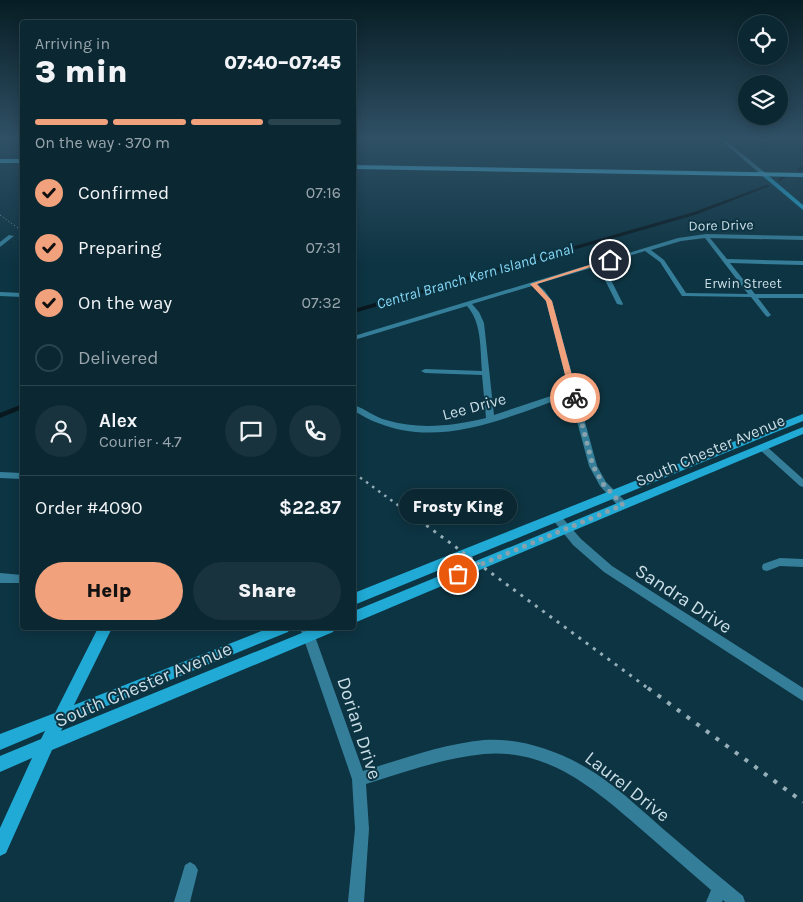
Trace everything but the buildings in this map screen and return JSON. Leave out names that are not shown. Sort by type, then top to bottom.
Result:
[{"type":"main road","points":[[771,181],[803,208]]},
{"type":"main road","name":"South Chester Avenue","points":[[356,598],[803,417]]},
{"type":"main road","name":"South Chester Avenue","points":[[356,616],[803,430]]},
{"type":"main road","points":[[0,847],[46,746],[104,630]]},
{"type":"main road","name":"South Chester Avenue","points":[[0,742],[278,630]]},
{"type":"main road","name":"South Chester Avenue","points":[[0,764],[46,746],[307,632]]},
{"type":"street","points":[[0,245],[11,236]]},
{"type":"street","points":[[706,236],[768,316]]},
{"type":"street","name":"Dore Drive","points":[[356,337],[680,239],[706,236],[803,238]]},
{"type":"street","name":"Erwin Street","points":[[646,250],[662,261],[684,295],[803,296]]},
{"type":"street","points":[[725,261],[803,263]]},
{"type":"street","points":[[592,266],[608,279],[620,304]]},
{"type":"street","points":[[533,284],[543,292],[549,301],[593,466],[603,484],[623,505]]},
{"type":"street","points":[[0,294],[20,295]]},
{"type":"street","points":[[468,303],[476,312],[481,323],[490,418]]},
{"type":"street","points":[[425,371],[486,372]]},
{"type":"street","name":"Lee Drive","points":[[356,409],[382,423],[414,430],[454,429],[573,391]]},
{"type":"street","points":[[762,447],[803,484]]},
{"type":"street","points":[[0,475],[20,476]]},
{"type":"street","name":"Sandra Drive","points":[[556,517],[577,542],[608,569],[803,695]]},
{"type":"street","points":[[767,567],[780,562],[803,562]]},
{"type":"street","points":[[0,578],[20,579]]},
{"type":"street","name":"Dorian Drive","points":[[307,632],[359,779],[362,829],[356,902]]},
{"type":"street","name":"Laurel Drive","points":[[359,779],[468,748],[502,746],[541,753],[578,770],[607,790],[717,895],[737,902]]},
{"type":"street","points":[[182,902],[190,870]]},
{"type":"waterway","name":"Central Branch Kern Island Canal","points":[[356,310],[696,213],[768,186]]},
{"type":"waterway","name":"Central Branch Kern Island Canal","points":[[0,416],[20,408]]},
{"type":"railway","points":[[0,215],[20,230]]},
{"type":"railway","points":[[356,474],[421,522]]},
{"type":"railway","points":[[419,520],[649,689]]},
{"type":"railway","points":[[648,688],[803,802]]},
{"type":"way so far","points":[[458,574],[623,505],[597,475],[575,398]]},
{"type":"place","name":"Frosty King","points":[[458,574]]},
{"type":"route","points":[[575,398],[549,301],[543,292],[533,284],[610,260]]}]
